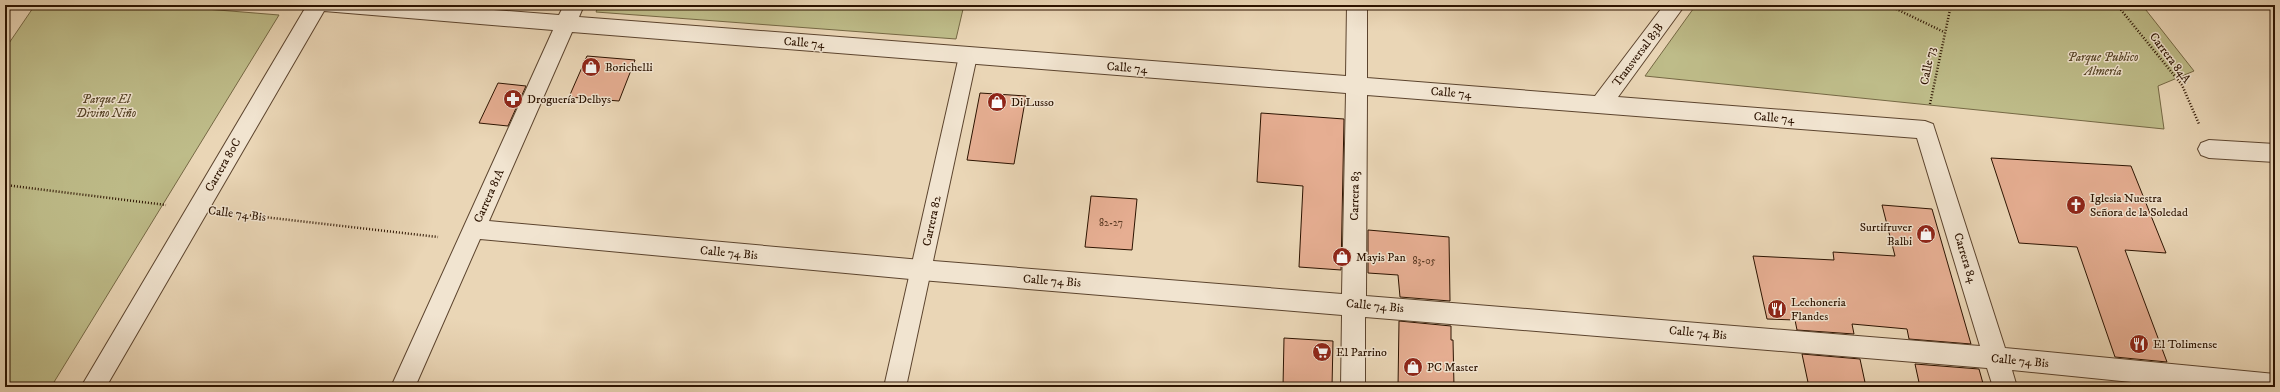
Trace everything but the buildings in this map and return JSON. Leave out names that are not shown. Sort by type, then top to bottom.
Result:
[{"type":"street","name":"Carrera 80C","points":[[92,387],[317,5]]},
{"type":"street","name":"Calle 74","points":[[330,5],[570,15],[968,56],[1925,130]]},
{"type":"street","name":"Carrera 83","points":[[1353,387],[1357,5]]},
{"type":"street","name":"Transversal 83B","points":[[1600,105],[1675,5]]},
{"type":"street","name":"Carrera 81A","points":[[403,387],[570,15]]},
{"type":"street","name":"Carrera 84","points":[[1925,130],[2005,387]]},
{"type":"street","points":[[2209,149],[2275,153]]},
{"type":"street","name":"Calle 74 Bis","points":[[471,235],[1354,304],[1997,358],[2275,385]]},
{"type":"lane","name":"Carrera 82","points":[[895,387],[968,56]]},
{"type":"path","points":[[1888,5],[1944,32]]},
{"type":"path","name":"Calle 73","points":[[1925,130],[1944,32],[1951,5]]},
{"type":"path","name":"Carrera 84A","points":[[2117,5],[2182,85],[2209,149]]},
{"type":"path","name":"Calle 74 Bis","points":[[5,185],[197,209],[471,235]]},
{"type":"green space","name":"Parque El Divino Niño","points":[[35,5],[157,5],[279,15],[51,387],[5,387],[5,49]]},
{"type":"green space","points":[[599,5],[964,5],[956,39],[596,12]]},
{"type":"green space","name":"Parque Publico Almería","points":[[1696,5],[2142,5],[2194,71],[2158,86],[2164,129],[1645,76]]},
{"type":"place","name":"Borichelli","points":[[591,67]]},
{"type":"place","name":"Droguería Delbys","points":[[513,99]]},
{"type":"place","name":"Di Lusso","points":[[997,102]]},
{"type":"place","name":"Iglesia Nuestra Señora de la Soledad","points":[[2076,205]]},
{"type":"place","name":"Surtifruver Balbi","points":[[1926,234]]},
{"type":"place","name":"Mayis Pan","points":[[1342,257]]},
{"type":"place","name":"Lechoneria Flandes","points":[[1777,309]]},
{"type":"place","name":"El Tolimense","points":[[2139,344]]},
{"type":"place","name":"El Parrino","points":[[1322,352]]},
{"type":"place","name":"PC Master","points":[[1413,367]]}]
